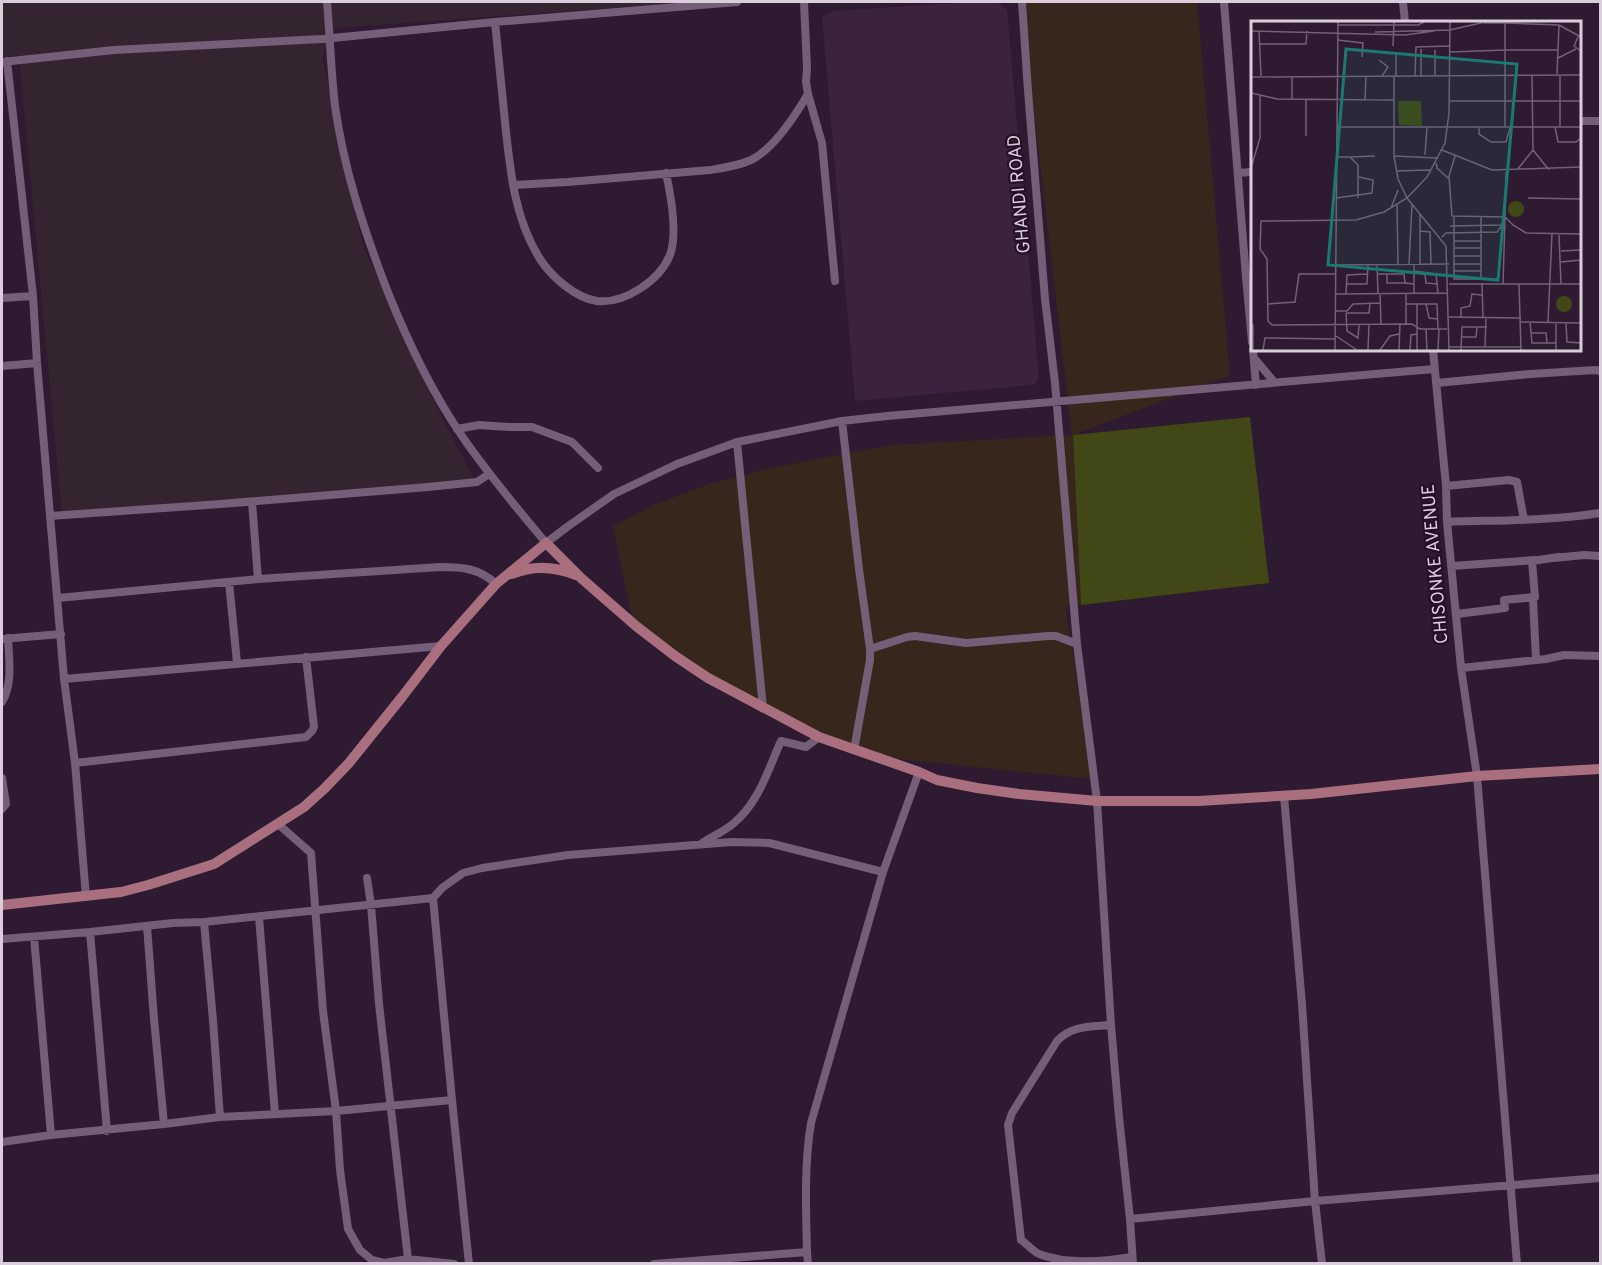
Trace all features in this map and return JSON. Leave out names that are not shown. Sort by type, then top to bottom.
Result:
[{"type":"main road","points":[[2,904],[121,892],[214,864],[304,807],[349,763],[441,646],[498,582],[546,543],[581,578],[636,626],[708,678],[819,737],[937,780],[977,788],[1097,801],[1199,801],[1284,796],[1477,776],[1600,769]]},
{"type":"main road","points":[[498,582],[520,570],[541,568],[562,570],[581,578]]},
{"type":"street","points":[[327,2],[335,105],[351,184],[361,219],[399,321],[428,379],[457,429],[489,474],[546,543],[614,494],[677,464],[737,442],[842,421],[1434,369]]},
{"type":"street","points":[[86,897],[75,763],[64,679],[33,296],[4,62],[114,50],[330,38],[737,2]]},
{"type":"street","points":[[804,2],[806,82],[822,143],[835,281]]},
{"type":"street","name":"GHANDI ROAD","points":[[1022,2],[1043,276],[1055,383],[1077,644],[1097,801],[1111,1025],[1132,1260]]},
{"type":"street","points":[[1224,2],[1251,333]]},
{"type":"street","points":[[1403,2],[1405,21]]},
{"type":"street","points":[[495,22],[513,184],[520,217],[538,256],[558,280],[575,293],[597,301],[615,299],[636,292],[652,281],[664,267],[671,253],[672,201],[666,173]]},
{"type":"street","points":[[513,184],[568,182],[666,173],[731,166],[752,160],[772,144],[808,94]]},
{"type":"street","points":[[1581,121],[1600,121]]},
{"type":"street","points":[[1238,173],[1251,172]]},
{"type":"street","points":[[2,298],[33,296]]},
{"type":"street","name":"CHISONKE AVENUE","points":[[1433,351],[1461,669],[1477,776],[1518,1263]]},
{"type":"street","points":[[1254,354],[1275,383]]},
{"type":"street","points":[[1254,354],[1256,385]]},
{"type":"street","points":[[2,366],[37,363]]},
{"type":"street","points":[[1437,383],[1595,369],[1600,371]]},
{"type":"street","points":[[842,421],[870,649],[854,750]]},
{"type":"street","points":[[457,429],[479,425],[509,428],[532,427],[572,442],[598,468]]},
{"type":"street","points":[[737,442],[762,708]]},
{"type":"street","points":[[50,516],[252,502],[477,482],[489,474]]},
{"type":"street","points":[[1446,486],[1509,480],[1517,482],[1524,520]]},
{"type":"street","points":[[252,502],[258,579]]},
{"type":"street","points":[[1447,522],[1575,517],[1600,513]]},
{"type":"street","points":[[1536,660],[1532,561],[1600,555]]},
{"type":"street","points":[[1452,566],[1559,558]]},
{"type":"street","points":[[58,598],[258,579],[457,567],[483,573],[498,582]]},
{"type":"street","points":[[229,582],[237,663]]},
{"type":"street","points":[[1456,614],[1504,608],[1504,600],[1533,598]]},
{"type":"street","points":[[2,702],[9,678],[5,639],[61,634]]},
{"type":"street","points":[[870,649],[915,636],[966,643],[1056,636],[1077,644]]},
{"type":"street","points":[[64,679],[441,646]]},
{"type":"street","points":[[1461,669],[1564,655],[1600,656]]},
{"type":"street","points":[[75,763],[306,737],[314,727],[306,657]]},
{"type":"street","points":[[699,845],[733,824],[749,809],[781,741],[806,747],[819,737]]},
{"type":"street","points":[[808,1263],[807,1148],[811,1123],[883,872],[919,772]]},
{"type":"street","points":[[2,778],[6,804],[2,809]]},
{"type":"street","points":[[1284,796],[1302,1004],[1315,1201],[1322,1263]]},
{"type":"street","points":[[278,824],[311,853],[323,1011],[348,1229],[360,1250],[372,1260],[384,1263],[408,1259],[454,1263]]},
{"type":"street","points":[[2,939],[259,917],[315,909],[433,898],[442,888],[464,873],[482,868],[568,855],[732,842],[769,843],[883,872]]},
{"type":"street","points":[[368,878],[379,1004],[408,1259]]},
{"type":"street","points":[[433,898],[469,1263]]},
{"type":"street","points":[[259,917],[275,1114]]},
{"type":"street","points":[[204,922],[220,1117]]},
{"type":"street","points":[[147,926],[164,1124]]},
{"type":"street","points":[[90,932],[107,1131]]},
{"type":"street","points":[[34,937],[51,1135]]},
{"type":"street","points":[[1111,1025],[1071,1030],[1064,1034],[1057,1041],[1012,1113],[1008,1125],[1021,1240],[1039,1254],[1070,1263],[1132,1260]]},
{"type":"street","points":[[2,1142],[220,1117],[391,1107],[452,1100]]},
{"type":"street","points":[[1130,1220],[1315,1201],[1600,1178]]},
{"type":"street","points":[[654,1263],[807,1252]]},
{"type":"shaded area","points":[[2,2],[693,2],[335,28],[322,57],[363,246],[433,400],[475,481],[62,516],[19,56],[2,57]]},
{"type":"shaded area","points":[[998,2],[1007,10],[1039,378],[1033,385],[855,401],[822,17],[832,11]]},
{"type":"shaded area","points":[[1021,2],[1197,2],[1230,375],[1073,435],[1081,605],[1065,606],[1093,779],[859,755],[732,690],[633,622],[613,526],[656,504],[709,484],[771,468],[891,445],[1072,435]]},
{"type":"green space","points":[[1250,417],[1269,583],[1081,605],[1073,435]]}]
